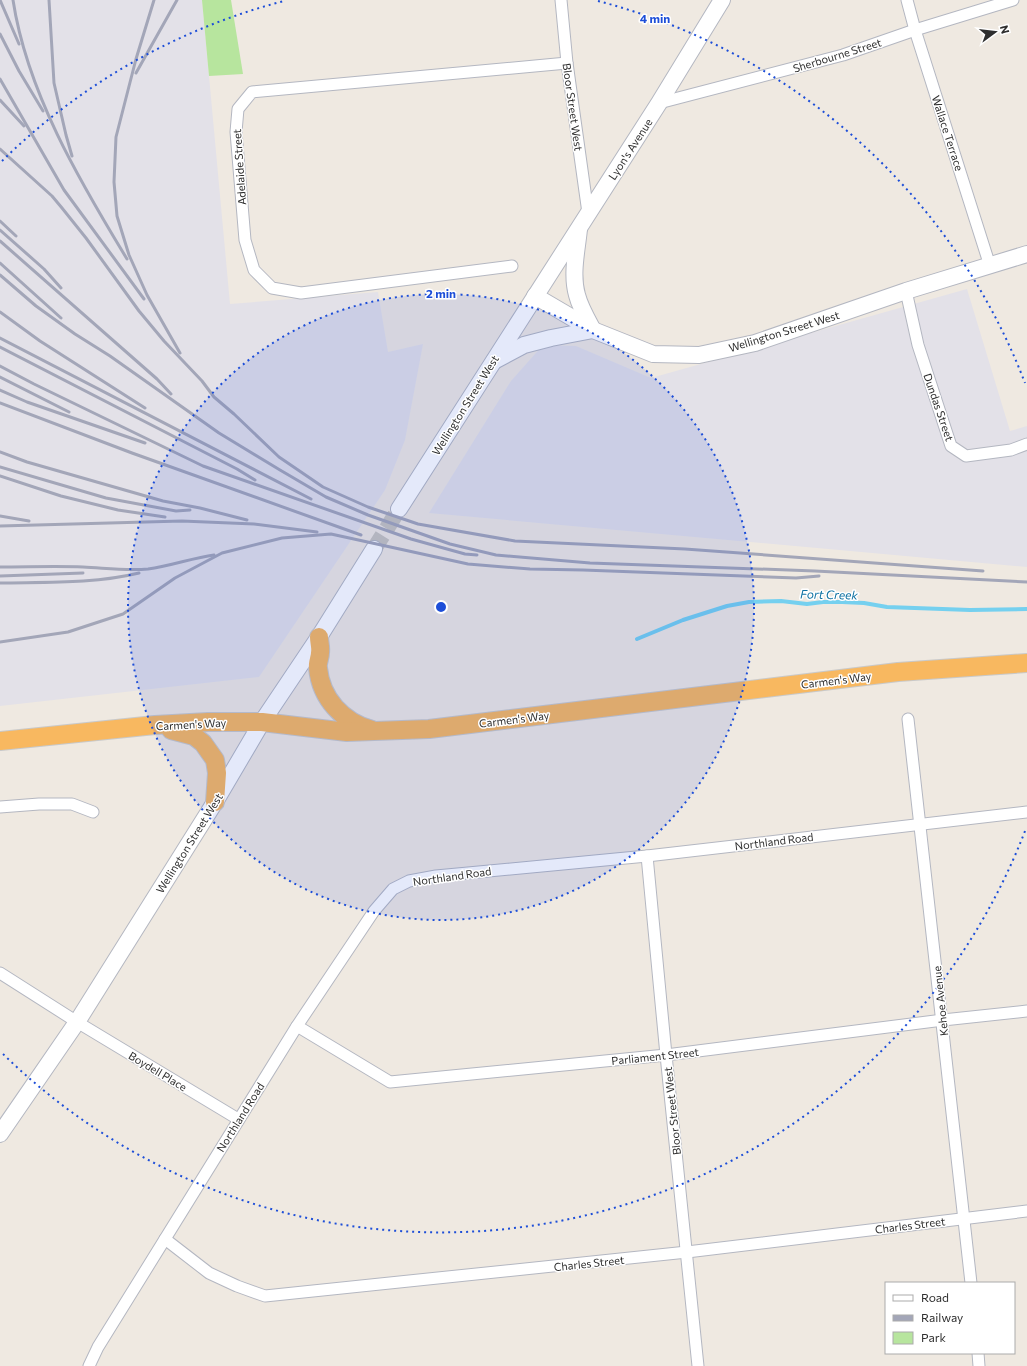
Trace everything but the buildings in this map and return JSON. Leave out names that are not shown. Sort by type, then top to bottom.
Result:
[{"type":"highway","points":[[319,637],[319,680],[323,690],[338,711],[359,726],[375,731]]},
{"type":"highway","name":"Carmen's Way","points":[[0,741],[208,722],[262,722],[347,732],[429,729],[898,672],[1027,663]]},
{"type":"highway","points":[[155,726],[185,732],[194,736],[203,743],[215,760],[217,773],[214,802]]},
{"type":"main road","name":"Lyon's Avenue","points":[[535,296],[659,104],[722,0]]},
{"type":"main road","points":[[493,362],[524,345],[593,330],[577,296],[575,285],[580,227]]},
{"type":"main road","name":"Wellington Street West","points":[[399,509],[535,296],[593,330],[653,354],[699,356],[755,343],[906,292],[1027,254]]},
{"type":"main road","name":"Wellington Street West","points":[[0,1134],[77,1022],[262,722],[319,637],[374,549]]},
{"type":"street","name":"Bloor Street West","points":[[561,0],[567,63],[588,213]]},
{"type":"street","name":"Wallace Terrace","points":[[907,0],[915,30],[990,266]]},
{"type":"street","name":"Sherbourne Street","points":[[659,104],[842,55],[915,30],[1013,0]]},
{"type":"street","name":"Adelaide Street","points":[[512,266],[302,293],[272,288],[254,270],[245,240],[236,132],[238,109],[252,92],[567,63]]},
{"type":"street","name":"Dundas Street","points":[[906,292],[918,345],[951,446],[966,456],[1011,450],[1027,444]]},
{"type":"street","name":"Kehoe Avenue","points":[[908,719],[943,1020],[971,1282]]},
{"type":"street","points":[[0,807],[39,804],[72,804],[93,812]]},
{"type":"street","name":"Northland Road","points":[[89,1366],[98,1347],[297,1026],[374,911],[393,889],[398,886],[409,881],[436,876],[647,856],[1027,812]]},
{"type":"street","name":"Bloor Street West","points":[[647,856],[698,1366]]},
{"type":"street","name":"Boydell Place","points":[[0,973],[77,1022],[238,1119]]},
{"type":"street","name":"Parliament Street","points":[[297,1026],[390,1082],[666,1055],[943,1020],[1027,1011]]},
{"type":"street","name":"Charles Street","points":[[165,1239],[210,1273],[237,1286],[265,1296],[687,1252],[1027,1211]]},
{"type":"street","points":[[978,1354],[979,1366]]},
{"type":"shaded area","points":[[0,0],[202,0],[230,304],[378,292],[388,352],[423,344],[405,440],[385,490],[259,677],[0,706]]},
{"type":"shaded area","points":[[967,289],[1010,431],[1027,426],[1027,567],[429,513],[511,381],[543,345],[576,346],[651,378]]},
{"type":"green space","points":[[202,0],[231,0],[243,74],[209,76]]},
{"type":"waterway","name":"Fort Creek","points":[[637,639],[683,620],[727,606],[749,602],[781,601],[807,604],[842,602],[864,603],[887,607],[970,610],[1027,609]]},
{"type":"tunnel","points":[[374,549],[399,509]]},
{"type":"railway","points":[[0,0],[19,44]]},
{"type":"railway","points":[[13,0],[20,34],[30,68],[57,134],[91,198],[127,259]]},
{"type":"railway","points":[[49,0],[54,83],[72,156]]},
{"type":"railway","points":[[154,0],[136,59],[116,137],[114,182],[117,216],[129,255],[147,295],[180,353]]},
{"type":"railway","points":[[136,73],[177,0]]},
{"type":"railway","points":[[0,34],[19,71],[43,111]]},
{"type":"railway","points":[[0,79],[64,190],[144,299]]},
{"type":"railway","points":[[0,100],[24,126]]},
{"type":"railway","points":[[0,149],[52,196],[86,238],[139,311],[164,341],[202,381],[214,397],[279,457],[323,487],[368,507],[418,524],[515,541],[685,549],[983,571]]},
{"type":"railway","points":[[0,221],[16,236]]},
{"type":"railway","points":[[0,230],[44,269],[61,288]]},
{"type":"railway","points":[[0,241],[157,379],[171,394]]},
{"type":"railway","points":[[0,263],[61,318]]},
{"type":"railway","points":[[0,275],[36,306],[75,334],[110,356],[219,433],[280,470],[326,497],[368,515],[450,544],[496,555],[590,563],[815,571],[1027,582]]},
{"type":"railway","points":[[0,312],[40,341],[145,408]]},
{"type":"railway","points":[[0,338],[311,499]]},
{"type":"railway","points":[[0,347],[237,469],[255,480]]},
{"type":"railway","points":[[0,366],[203,466],[411,539],[465,554],[477,555]]},
{"type":"railway","points":[[0,377],[69,412]]},
{"type":"railway","points":[[0,390],[27,402],[145,443]]},
{"type":"railway","points":[[0,403],[132,453],[361,535]]},
{"type":"railway","points":[[0,452],[27,462],[163,501],[200,508],[247,520]]},
{"type":"railway","points":[[0,467],[106,498],[176,511],[190,510]]},
{"type":"railway","points":[[0,476],[61,496],[118,510],[165,517]]},
{"type":"railway","points":[[0,516],[29,521]]},
{"type":"railway","points":[[0,526],[182,521],[254,524],[317,532]]},
{"type":"railway","points":[[0,642],[68,632],[123,614],[175,578],[222,553],[282,538],[331,534],[468,564],[530,569],[796,578],[819,576]]},
{"type":"railway","points":[[0,567],[73,567],[140,570],[157,568],[214,555]]},
{"type":"railway","points":[[0,576],[83,573]]},
{"type":"railway","points":[[0,583],[88,581],[122,577],[139,573]]}]
